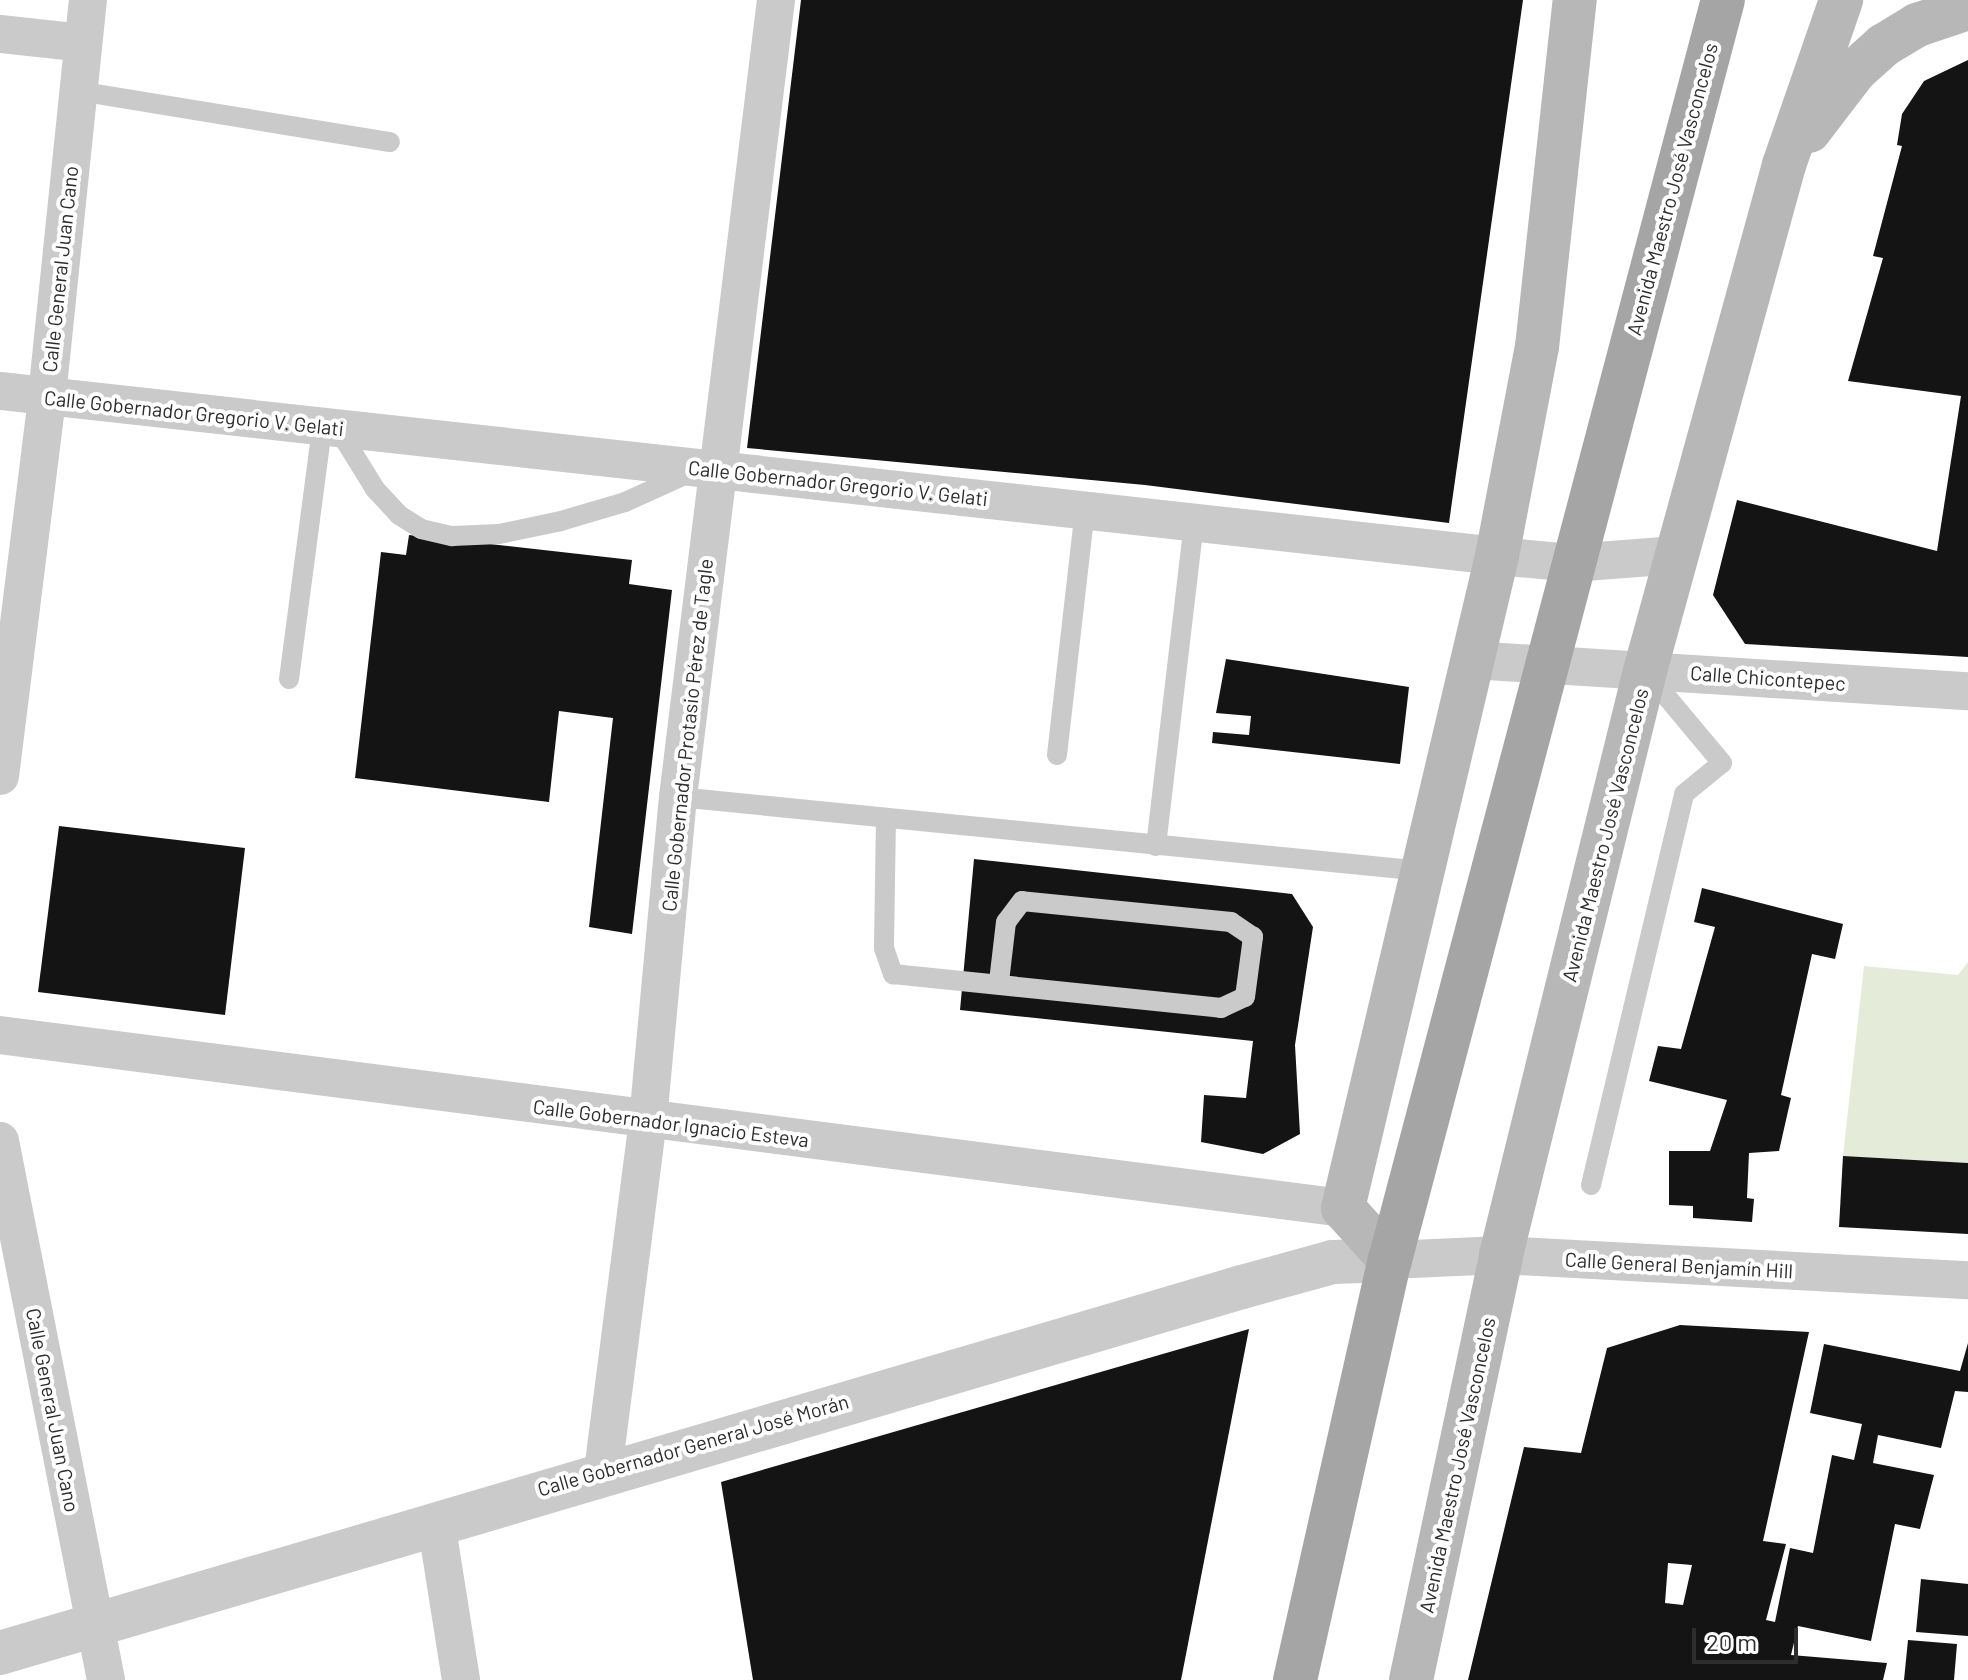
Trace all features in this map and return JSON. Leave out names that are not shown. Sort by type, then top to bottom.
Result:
[{"type":"main road","points":[[1390,1260],[1343,1208],[1497,556],[1548,274],[1575,0]]},
{"type":"main road","name":"Avenida Maestro José Vasconcelos","points":[[1295,1680],[1390,1260],[1544,665],[1723,0]]},
{"type":"main road","name":"Avenida Maestro José Vasconcelos","points":[[1411,1680],[1501,1255],[1645,671],[1784,165],[1841,0]]},
{"type":"main road","points":[[1784,165],[1855,71],[1884,45],[1917,25],[1968,8]]},
{"type":"street","name":"Calle General Juan Cano","points":[[0,776],[47,396],[88,0]]},
{"type":"street","name":"Calle Gobernador Protasio Pérez de Tagle","points":[[603,1471],[648,1120],[708,469],[776,0]]},
{"type":"street","points":[[0,34],[83,43]]},
{"type":"street","name":"Calle Gobernador Gregorio V. Gelati","points":[[0,391],[1497,556],[1572,563],[1677,555]]},
{"type":"street","name":"Calle Chicontepec","points":[[1471,660],[1968,691]]},
{"type":"street","name":"Calle Gobernador Ignacio Esteva","points":[[0,1035],[1343,1208]]},
{"type":"street","name":"Calle General Juan Cano","points":[[0,1141],[5,1196],[106,1680]]},
{"type":"street","name":"Calle General Benjamín Hill","points":[[1390,1260],[1501,1255],[1968,1280]]},
{"type":"street","name":"Calle Gobernador General José Morán","points":[[0,1653],[603,1471],[1333,1262],[1390,1260]]},
{"type":"street","points":[[436,1522],[461,1680]]},
{"type":"lane","points":[[78,91],[390,142]]},
{"type":"lane","points":[[330,428],[375,489],[399,515],[421,529],[452,536],[499,534],[561,521],[625,502],[708,469]]},
{"type":"lane","points":[[289,679],[330,428]]},
{"type":"lane","points":[[1057,755],[1085,510]]},
{"type":"lane","points":[[1156,846],[1194,523]]},
{"type":"lane","points":[[1591,1185],[1684,794],[1722,763],[1645,671]]},
{"type":"lane","points":[[678,797],[1422,871]]},
{"type":"lane","points":[[886,818],[885,962],[893,974],[1235,1006],[1251,984],[1253,937],[1231,922],[1022,901],[1006,922],[999,982]]},
{"type":"green space","points":[[1968,962],[1968,1163],[1843,1156],[1864,966],[1958,975]]},
{"type":"building","points":[[801,0],[1523,0],[1449,523],[1145,485],[747,448]]},
{"type":"building","points":[[1968,60],[1968,657],[1745,644],[1713,595],[1737,500],[1937,551],[1961,396],[1848,381],[1883,258],[1873,256],[1902,146],[1897,145],[1902,114],[1924,81]]},
{"type":"building","points":[[409,535],[632,560],[629,584],[672,590],[632,934],[589,927],[613,718],[559,711],[549,802],[355,778],[381,552],[406,555]]},
{"type":"building","points":[[1226,659],[1409,687],[1400,764],[1212,743],[1213,732],[1249,735],[1251,716],[1216,713]]},
{"type":"building","points":[[59,826],[245,848],[225,1015],[38,992]]},
{"type":"building","points":[[974,859],[1292,894],[1313,927],[1295,1045],[1300,1134],[1263,1154],[1201,1142],[1204,1095],[1246,1098],[1253,1041],[960,1010]]},
{"type":"building","points":[[1702,888],[1843,924],[1835,959],[1812,954],[1781,1095],[1791,1098],[1779,1151],[1749,1153],[1747,1198],[1754,1199],[1752,1222],[1693,1218],[1693,1206],[1669,1205],[1669,1151],[1710,1151],[1727,1100],[1649,1081],[1658,1046],[1681,1049],[1715,927],[1694,922]]},
{"type":"building","points":[[1843,1156],[1968,1163],[1968,1234],[1839,1227]]},
{"type":"building","points":[[1680,1325],[1809,1332],[1763,1541],[1786,1544],[1766,1620],[1775,1622],[1790,1548],[1813,1553],[1832,1455],[1854,1460],[1862,1424],[1810,1413],[1824,1344],[1960,1371],[1968,1343],[1968,1392],[1955,1391],[1941,1448],[1878,1435],[1873,1463],[1934,1475],[1920,1529],[1895,1524],[1871,1641],[1798,1626],[1791,1655],[1887,1663],[1883,1680],[1468,1680],[1524,1447],[1581,1453],[1607,1348]],"holes":[[[1668,1563],[1692,1565],[1683,1605],[1665,1603]]]},
{"type":"building","points":[[1249,1329],[1181,1680],[753,1680],[721,1482]]},
{"type":"building","points":[[1921,1579],[1968,1584],[1968,1636],[1916,1632]]},
{"type":"building","points":[[1908,1640],[1957,1644],[1954,1680],[1904,1680]]}]
